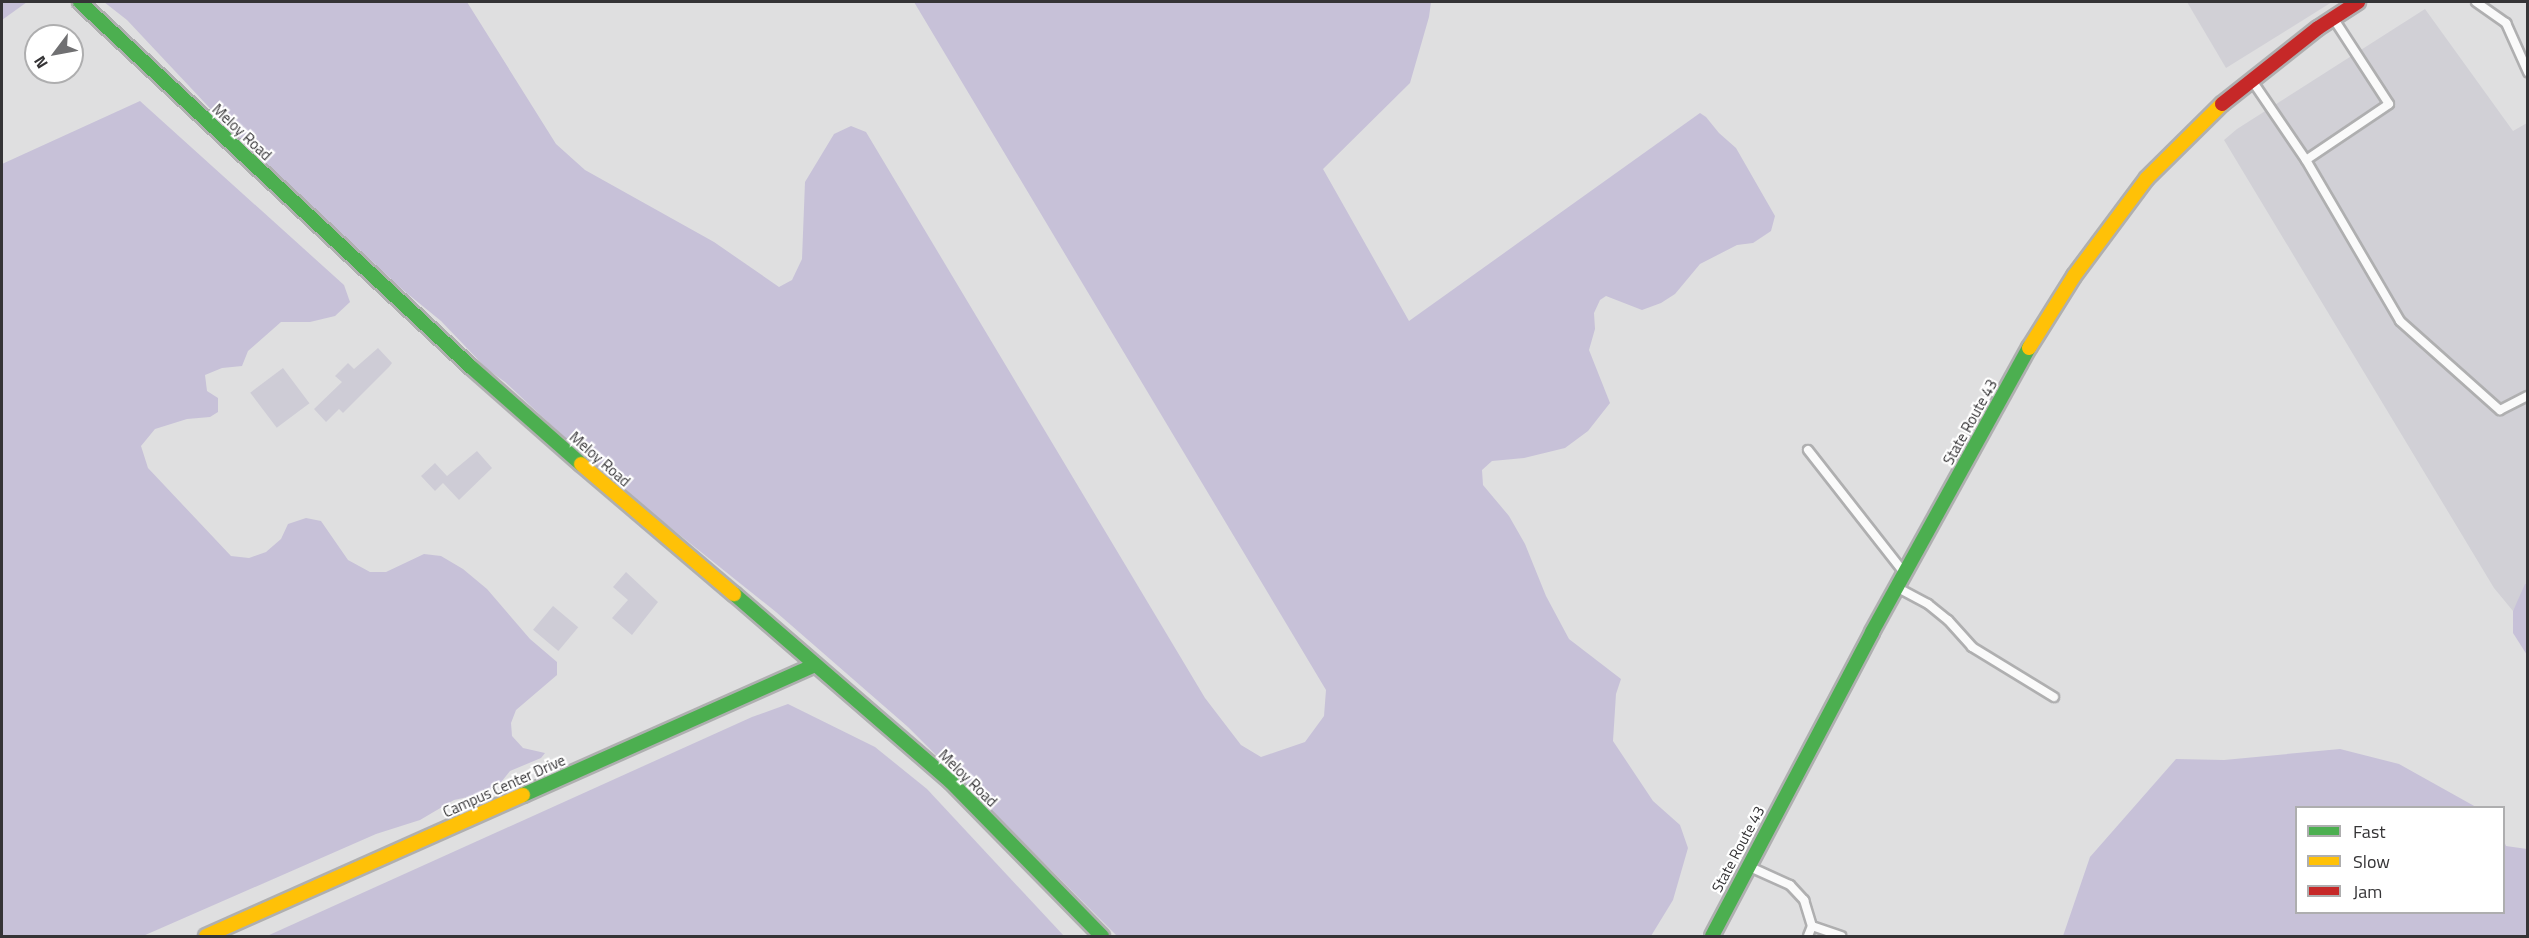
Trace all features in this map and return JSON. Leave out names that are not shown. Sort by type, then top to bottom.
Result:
[{"type":"street","name":"Meloy Road","points":[[80,2],[472,368],[951,782],[1102,936]]},
{"type":"street","name":"State Route 43","points":[[1712,936],[1897,587],[2033,340],[2074,276],[2147,178],[2181,142],[2252,80],[2333,18],[2358,2]]},
{"type":"street","name":"Campus Center Drive","points":[[206,936],[815,665]]},
{"type":"lane","points":[[2476,2],[2506,23],[2528,72]]},
{"type":"lane","points":[[2306,160],[2389,104],[2333,18]]},
{"type":"lane","points":[[2252,80],[2306,160],[2400,321],[2500,410],[2528,396]]},
{"type":"lane","points":[[1808,450],[1905,573]]},
{"type":"lane","points":[[1897,587],[1928,604],[1948,620],[1972,647],[1988,659],[2054,697]]},
{"type":"lane","points":[[1748,866],[1790,885],[1804,900],[1812,926],[1808,936]]},
{"type":"lane","points":[[1812,926],[1841,936]]},
{"type":"shaded area","points":[[2,2],[27,2],[2,20]]},
{"type":"shaded area","points":[[104,2],[467,2],[556,144],[585,170],[714,242],[779,287],[792,280],[802,259],[805,182],[834,134],[851,126],[866,132],[1205,698],[1241,745],[1261,757],[1305,742],[1324,716],[1326,690],[914,2],[1431,2],[1429,17],[1410,83],[1323,169],[1409,321],[1700,113],[1736,148],[1775,216],[1771,231],[1753,243],[1737,245],[1700,264],[1675,294],[1661,303],[1642,310],[1606,296],[1600,300],[1594,313],[1595,329],[1589,350],[1610,403],[1588,431],[1565,448],[1524,458],[1492,461],[1482,470],[1483,485],[1509,516],[1525,544],[1546,596],[1569,639],[1621,679],[1616,694],[1613,741],[1653,801],[1680,825],[1688,848],[1673,900],[1651,936],[1117,936],[908,727],[776,612],[606,476],[505,382],[487,369],[441,321],[403,290],[236,136],[127,20]]},
{"type":"shaded area","points":[[2187,2],[2332,2],[2226,68]]},
{"type":"shaded area","points":[[2425,9],[2513,131],[2527,123],[2528,584],[2513,611],[2494,588],[2224,140],[2237,129]]},
{"type":"shaded area","points":[[140,101],[344,285],[350,302],[335,316],[310,322],[281,322],[248,351],[242,366],[222,368],[205,375],[207,391],[218,398],[218,412],[210,417],[187,419],[155,429],[141,446],[148,468],[231,556],[249,558],[266,552],[281,539],[288,524],[306,518],[321,521],[348,560],[370,572],[386,572],[424,554],[441,556],[463,569],[487,589],[530,639],[557,662],[557,675],[516,710],[511,723],[512,736],[523,748],[545,753],[541,758],[510,771],[498,786],[477,795],[454,800],[420,820],[376,834],[143,936],[2,936],[2,164]]},
{"type":"shaded area","points":[[2525,584],[2528,584],[2527,655],[2513,633],[2513,611]]},
{"type":"shaded area","points":[[788,704],[875,747],[927,789],[1064,936],[267,936],[752,717]]},
{"type":"shaded area","points":[[2340,749],[2399,764],[2474,806],[2295,806],[2295,914],[2505,914],[2505,844],[2506,846],[2527,849],[2527,936],[2063,936],[2090,857],[2176,759],[2224,760]]},
{"type":"building","points":[[378,348],[392,363],[343,413],[339,409],[326,422],[314,409],[342,382],[335,376],[348,363],[354,369]]},
{"type":"building","points":[[283,368],[309,403],[277,428],[250,393]]},
{"type":"building","points":[[477,451],[492,468],[459,500],[443,483],[435,491],[421,476],[435,463],[447,476]]},
{"type":"building","points":[[626,572],[658,602],[632,635],[612,618],[628,600],[613,587]]},
{"type":"building","points":[[553,606],[578,627],[558,651],[533,630]]},
{"type":"traffic: fast","points":[[80,2],[472,368],[581,464]]},
{"type":"traffic: fast","points":[[1712,936],[1872,632],[2029,348]]},
{"type":"traffic: fast","points":[[734,594],[951,782],[1102,936]]},
{"type":"traffic: fast","points":[[523,795],[815,665]]},
{"type":"traffic: slow","points":[[2029,348],[2074,276],[2147,178],[2222,104]]},
{"type":"traffic: slow","points":[[581,464],[734,594]]},
{"type":"traffic: slow","points":[[206,936],[523,795]]},
{"type":"traffic: jam","points":[[2222,104],[2318,28],[2358,2]]}]
